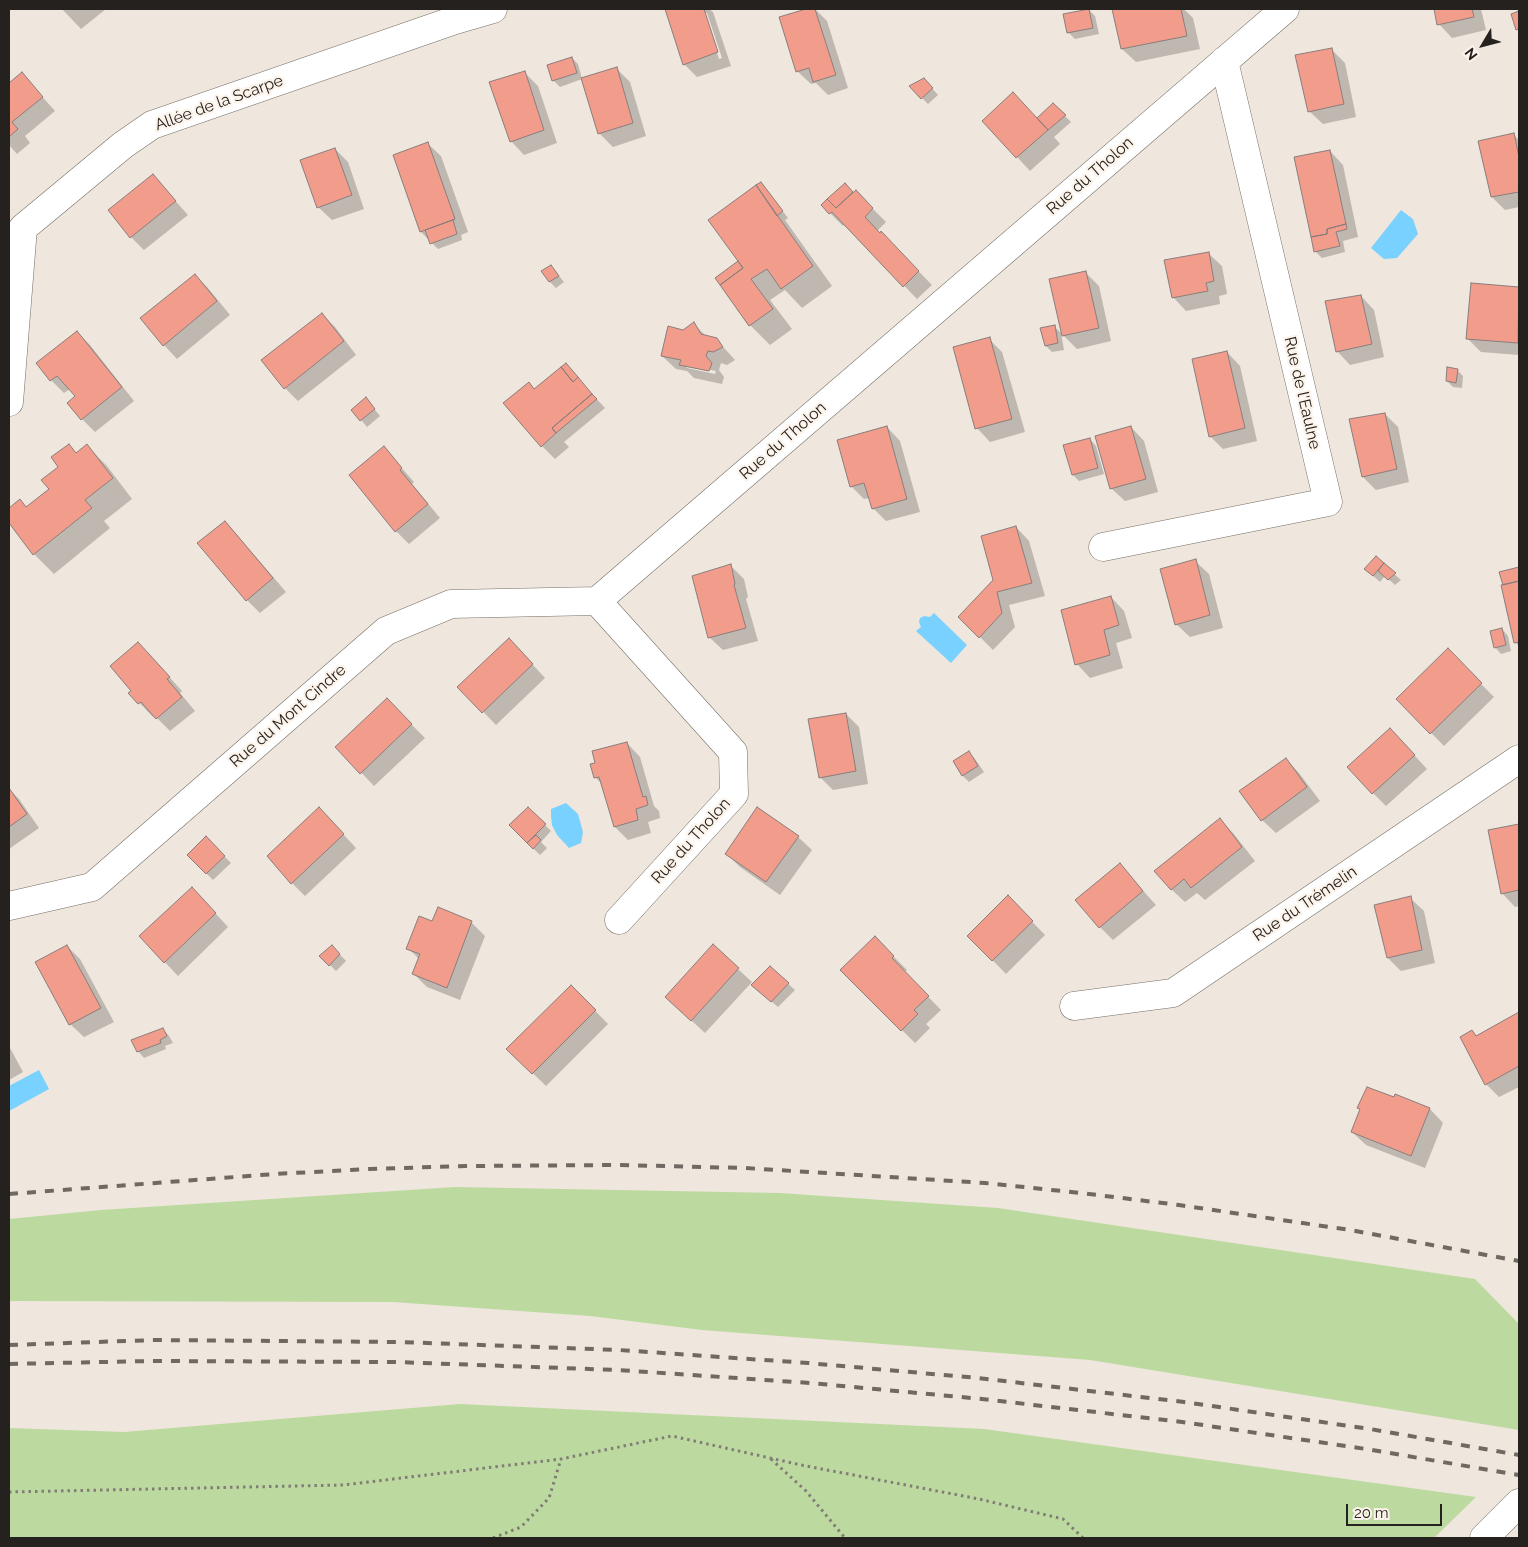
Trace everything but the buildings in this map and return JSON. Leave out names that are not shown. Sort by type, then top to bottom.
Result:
[{"type":"street","name":"Allée de la Scarpe","points":[[9,402],[23,228],[123,145],[152,125],[436,26],[493,9]]},
{"type":"street","name":"Rue du Tholon","points":[[619,920],[734,794],[733,752],[597,601],[1285,9]]},
{"type":"street","name":"Rue de l'Eaulne","points":[[1103,547],[1328,502],[1224,61]]},
{"type":"street","name":"Rue du Mont Cindre","points":[[9,906],[92,887],[386,631],[451,604],[597,601]]},
{"type":"street","name":"Rue du Trémelin","points":[[1074,1006],[1173,993],[1519,759]]},
{"type":"street","points":[[1484,1538],[1519,1503]]},
{"type":"path","points":[[9,1492],[343,1486],[561,1459],[672,1436],[770,1458],[979,1499],[1063,1519],[1083,1538]]},
{"type":"path","points":[[770,1458],[806,1491],[845,1538]]},
{"type":"path","points":[[493,1538],[521,1527],[549,1498],[561,1459]]},
{"type":"green space","points":[[455,1187],[780,1193],[998,1208],[1475,1279],[1519,1324],[1519,1430],[1090,1360],[702,1330],[590,1316],[393,1302],[9,1301],[9,1219],[101,1210]]},
{"type":"green space","points":[[460,1404],[984,1429],[1476,1497],[1434,1538],[9,1538],[9,1428],[124,1432]]},
{"type":"water","points":[[1401,210],[1413,219],[1418,234],[1397,258],[1384,259],[1371,248]]},
{"type":"water","points":[[934,613],[967,645],[951,663],[916,631],[921,627],[920,618],[924,616],[930,617]]},
{"type":"water","points":[[566,803],[578,814],[583,832],[581,843],[569,848],[557,835],[552,825],[551,816],[551,809]]},
{"type":"water","points":[[39,1070],[49,1089],[9,1111],[9,1086]]},
{"type":"railway","points":[[9,1194],[275,1174],[369,1169],[620,1165],[745,1168],[985,1183],[1081,1193],[1350,1230],[1519,1261]]},
{"type":"railway","points":[[9,1345],[155,1340],[399,1342],[619,1350],[808,1363],[978,1378],[1184,1402],[1370,1429],[1519,1455]]},
{"type":"railway","points":[[9,1364],[152,1361],[395,1362],[618,1370],[810,1383],[982,1399],[1182,1422],[1366,1449],[1519,1475]]}]
